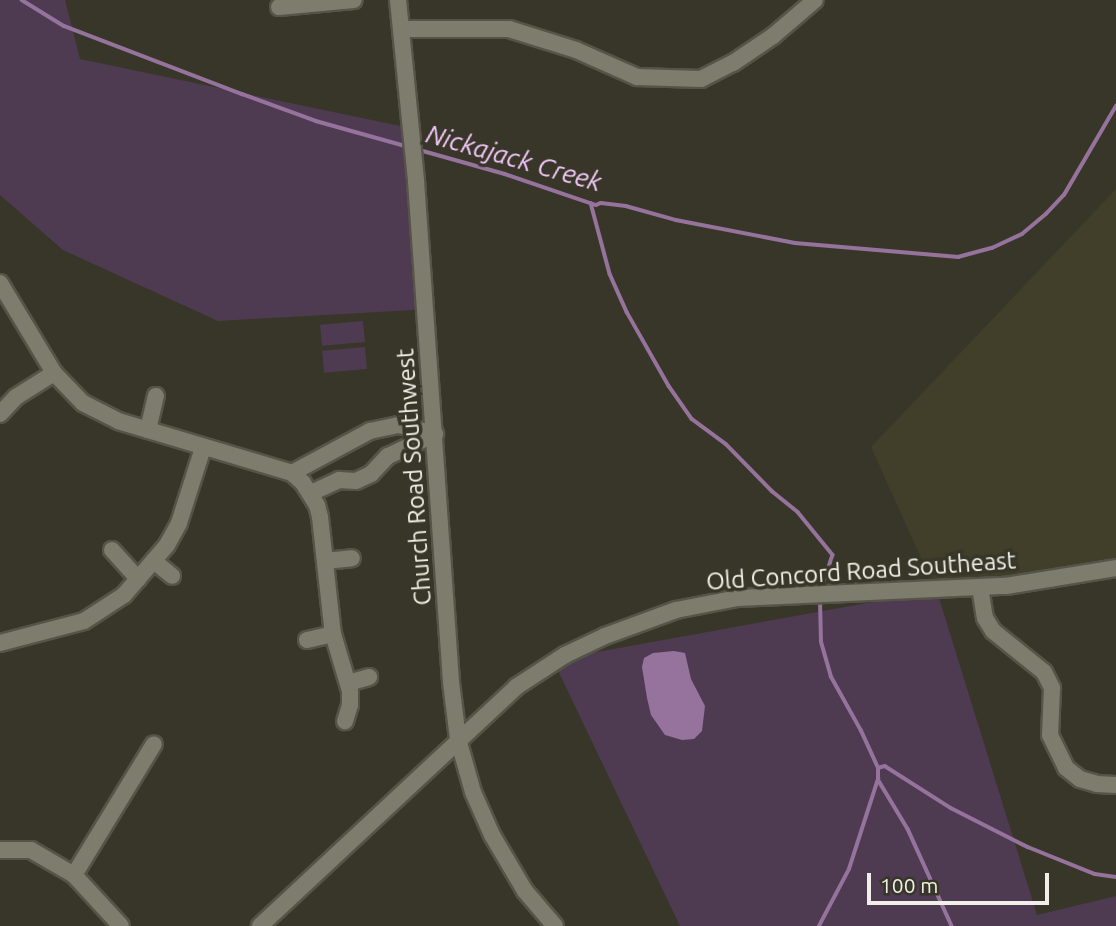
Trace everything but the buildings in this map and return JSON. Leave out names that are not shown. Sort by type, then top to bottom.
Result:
[{"type":"street","points":[[279,7],[354,0]]},
{"type":"street","name":"Church Road Southwest","points":[[398,0],[416,181],[451,682],[458,739],[473,792],[492,835],[525,891],[555,926]]},
{"type":"street","points":[[401,29],[509,29],[551,41],[637,78],[701,79],[733,63],[773,36],[812,1]]},
{"type":"street","points":[[0,283],[54,373],[69,391],[99,413],[203,448],[292,473],[311,493],[320,517],[333,634],[348,683],[350,705],[345,720]]},
{"type":"street","points":[[0,414],[16,397],[54,373]]},
{"type":"street","points":[[148,430],[156,396]]},
{"type":"street","points":[[292,473],[310,466],[331,451],[370,431],[392,426],[435,434]]},
{"type":"street","points":[[311,493],[339,480],[356,481],[363,478],[388,456],[435,434]]},
{"type":"street","points":[[0,643],[84,621],[124,595],[155,562],[179,523],[203,448]]},
{"type":"street","points":[[331,451],[339,480]]},
{"type":"street","points":[[112,550],[138,579]]},
{"type":"street","points":[[325,561],[352,558]]},
{"type":"street","points":[[155,562],[172,576]]},
{"type":"street","name":"Old Concord Road Southeast","points":[[260,926],[458,739],[538,671],[605,636],[694,606],[738,598],[980,587],[1030,583],[1116,568]]},
{"type":"street","points":[[980,587],[985,618],[993,631],[1044,672],[1052,688],[1050,736],[1066,768],[1080,779],[1097,784],[1116,785]]},
{"type":"street","points":[[307,640],[333,634]]},
{"type":"street","points":[[348,683],[369,677]]},
{"type":"street","points":[[74,875],[154,744]]},
{"type":"street","points":[[0,849],[31,850],[74,875],[121,926]]},
{"type":"shaded area","points":[[0,0],[65,0],[80,59],[410,128],[431,309],[218,321],[63,250],[0,195]]},
{"type":"shaded area","points":[[1116,189],[1116,564],[939,598],[871,447]]},
{"type":"shaded area","points":[[363,321],[365,342],[322,346],[320,325]]},
{"type":"shaded area","points":[[365,347],[367,369],[324,373],[322,351]]},
{"type":"shaded area","points":[[917,594],[939,598],[1037,915],[1116,896],[1116,926],[680,926],[553,660]]},
{"type":"shaded area","points":[[653,653],[685,653],[691,679],[705,706],[702,731],[694,739],[682,740],[665,735],[651,715],[647,698],[642,667],[644,658]]},
{"type":"waterway","name":"Nickajack Creek","points":[[22,0],[64,26],[242,94],[316,121],[409,147]]},
{"type":"waterway","name":"Nickajack Creek","points":[[416,149],[505,174],[596,205],[601,203],[626,206],[676,220],[795,243],[958,257],[992,248],[1022,234],[1046,214],[1064,195],[1116,106]]},
{"type":"waterway","points":[[591,203],[610,274],[627,312],[669,386],[692,419],[726,444],[772,491],[798,512],[833,555],[822,589]]},
{"type":"waterway","points":[[819,926],[849,869],[878,779],[878,768],[861,731],[831,677],[821,642],[820,600]]},
{"type":"waterway","points":[[878,768],[885,766],[951,808],[1028,847],[1095,874],[1116,877]]},
{"type":"waterway","points":[[879,781],[908,829],[952,926]]}]
